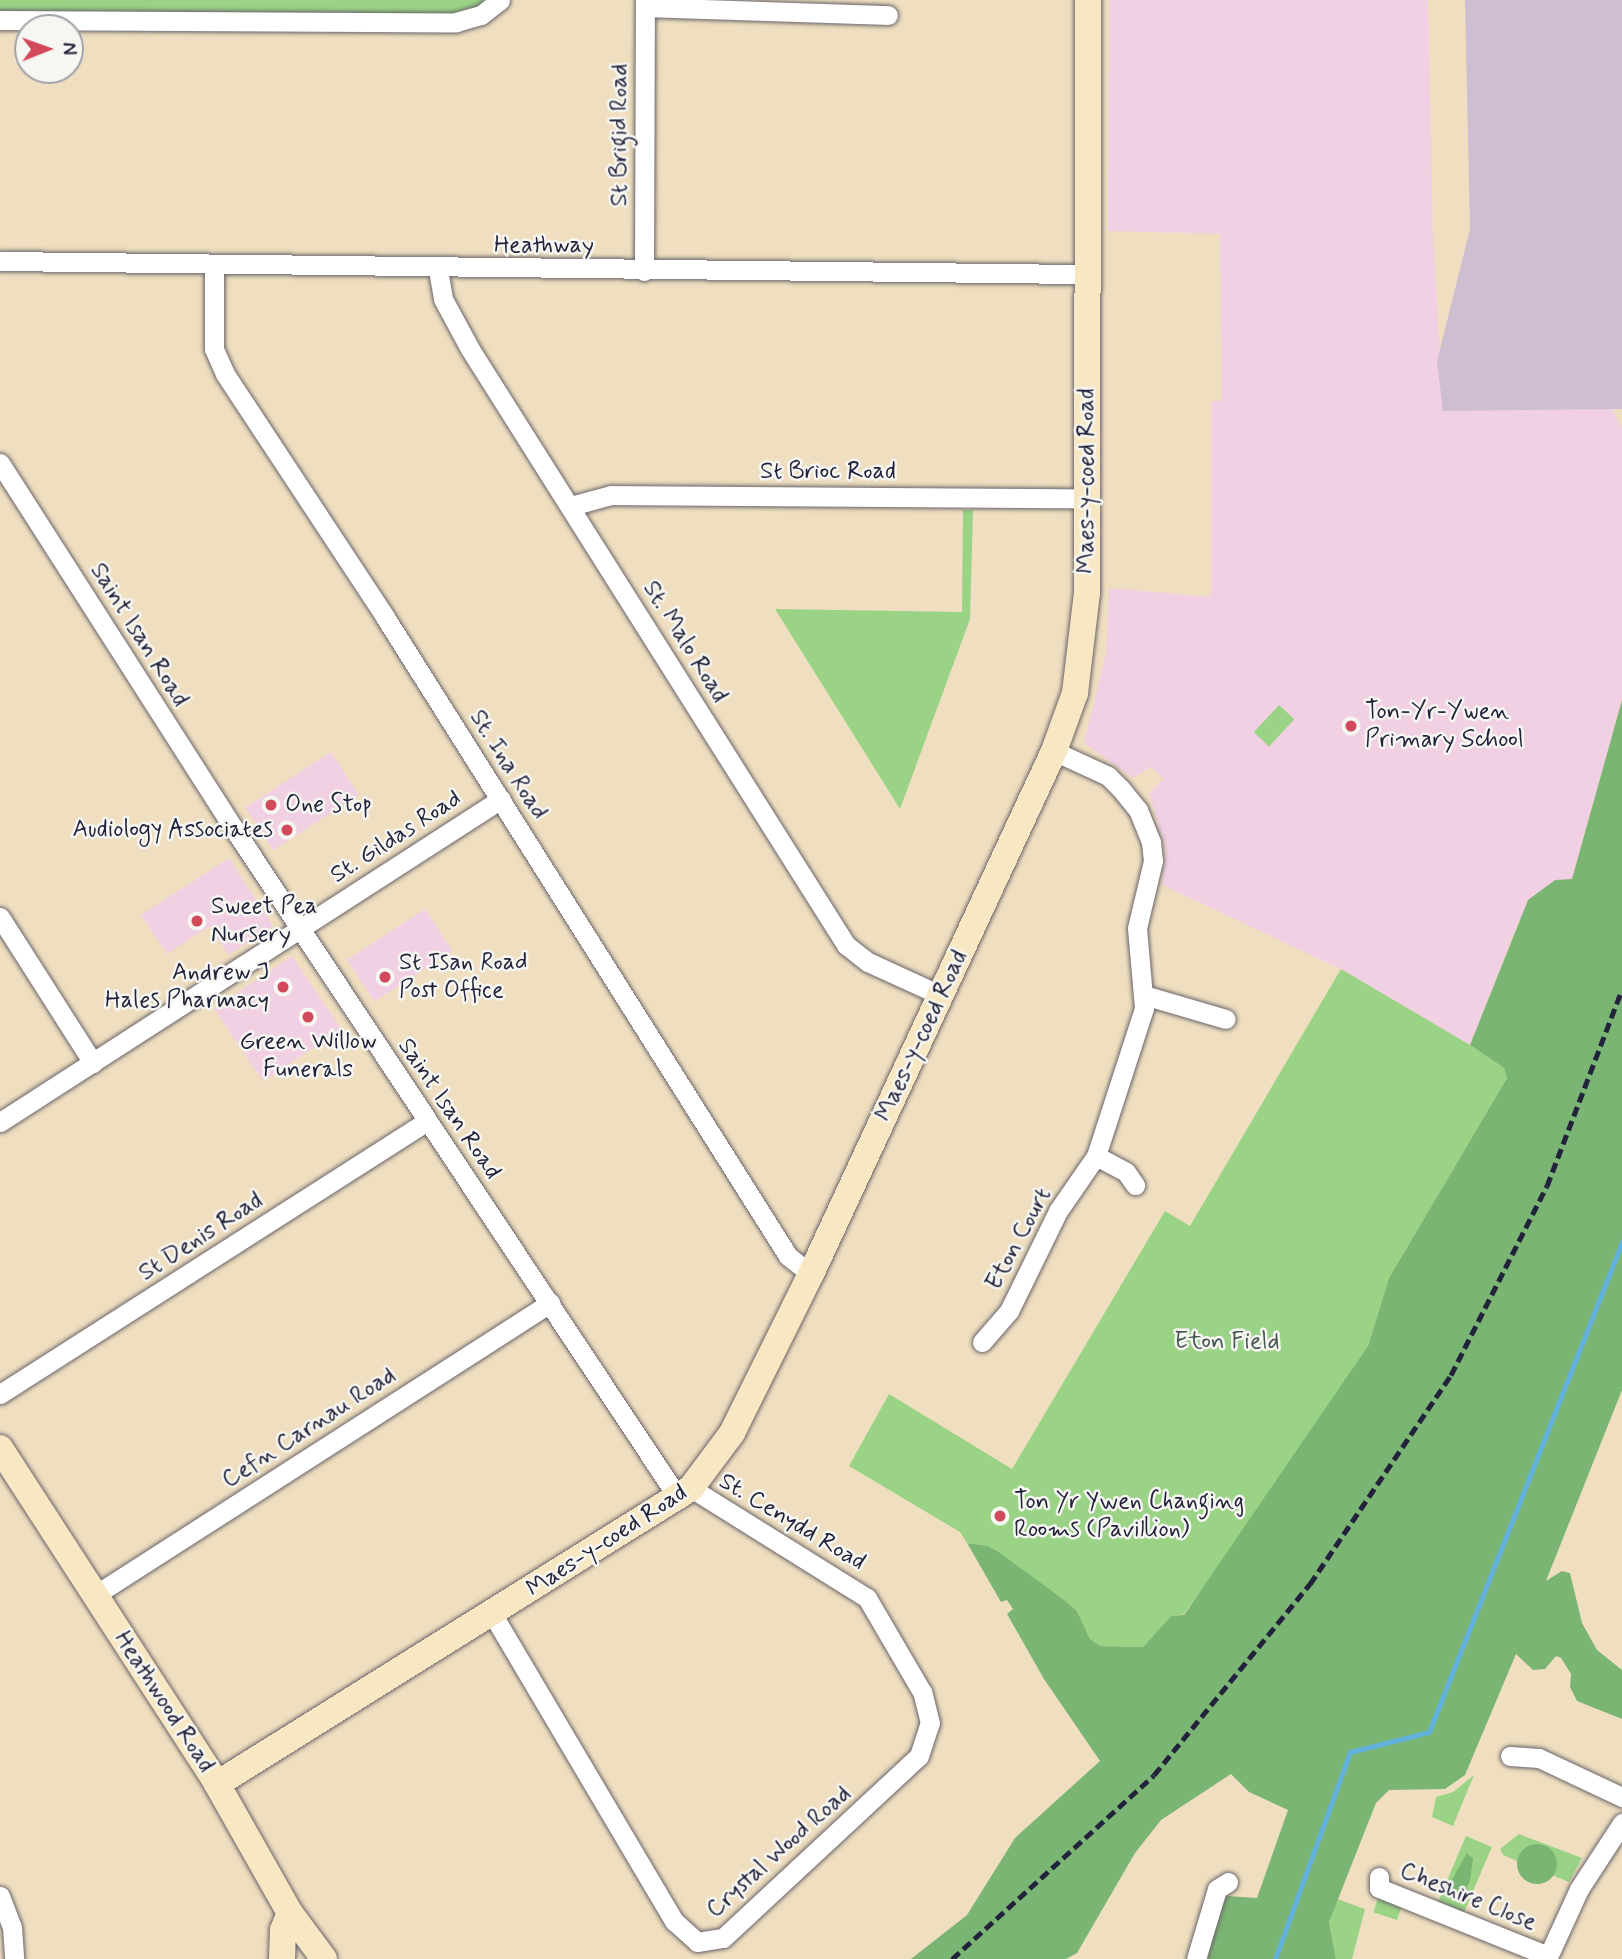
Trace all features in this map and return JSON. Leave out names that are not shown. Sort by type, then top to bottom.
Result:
[{"type":"street","points":[[0,20],[456,22],[481,15],[500,0]]},
{"type":"street","name":"Maes-y-coed Road","points":[[217,1784],[685,1494],[732,1433],[811,1274],[1055,751],[1070,710],[1083,649],[1087,498],[1088,0]]},
{"type":"street","points":[[645,3],[888,15]]},
{"type":"street","name":"St Brigid Road","points":[[644,271],[645,3]]},
{"type":"street","name":"Heathway","points":[[0,261],[438,270],[1087,274]]},
{"type":"street","name":"St. Ina Road","points":[[214,265],[217,360],[501,799],[788,1256],[811,1274]]},
{"type":"street","name":"St. Malo Road","points":[[438,270],[443,299],[470,349],[846,945],[867,962],[940,995]]},
{"type":"street","name":"Saint Isan Road","points":[[0,463],[427,1121],[550,1303],[685,1494]]},
{"type":"street","name":"St Brioc Road","points":[[571,506],[611,495],[1087,498]]},
{"type":"street","name":"Eton Court","points":[[982,1342],[1009,1311],[1058,1211],[1096,1156],[1142,1015],[1144,995],[1138,969],[1136,928],[1153,861],[1151,842],[1138,810],[1108,776],[1055,751]]},
{"type":"street","name":"St. Gildas Road","points":[[0,1122],[501,799]]},
{"type":"street","points":[[0,916],[93,1063]]},
{"type":"street","points":[[1144,995],[1226,1019]]},
{"type":"street","name":"St Denis Road","points":[[0,1394],[427,1121]]},
{"type":"street","points":[[1096,1156],[1126,1172],[1135,1185]]},
{"type":"street","name":"Cefn Carnau Road","points":[[95,1595],[550,1303]]},
{"type":"street","name":"Heathwood Road","points":[[0,1448],[217,1784],[290,1913],[324,1959]]},
{"type":"street","name":"St. Cenydd Road","points":[[685,1494],[867,1598]]},
{"type":"street","name":"Crystal Wood Road","points":[[493,1615],[642,1872],[684,1933],[704,1943],[723,1938],[925,1747],[930,1723],[922,1692],[867,1598]]},
{"type":"street","points":[[1510,1756],[1539,1758],[1622,1797]]},
{"type":"street","points":[[1547,1957],[1579,1889],[1622,1823]]},
{"type":"street","name":"Cheshire Close","points":[[1379,1877],[1379,1888],[1547,1957]]},
{"type":"street","points":[[1196,1959],[1217,1889],[1228,1882]]},
{"type":"street","points":[[0,1896],[12,1927],[14,1959]]},
{"type":"street","points":[[282,1959],[283,1930],[290,1913]]},
{"type":"shaded area","name":"Ton-Yr-Ywen Primary School","points":[[1109,0],[1428,0],[1433,231],[1443,410],[1612,409],[1622,428],[1622,700],[1572,879],[1519,920],[1470,1045],[1341,969],[1162,885],[1166,849],[1149,794],[1163,779],[1151,767],[1133,778],[1084,743],[1106,653],[1109,588],[1211,597],[1211,401],[1222,401],[1220,234],[1108,231]]},
{"type":"shaded area","points":[[1465,0],[1622,0],[1622,409],[1443,411],[1437,361],[1470,229]]},
{"type":"shaded area","points":[[331,752],[359,795],[273,850],[245,808]]},
{"type":"shaded area","points":[[229,858],[273,926],[228,955],[210,926],[167,954],[141,915]]},
{"type":"shaded area","points":[[425,909],[452,951],[374,1002],[347,960]]},
{"type":"shaded area","points":[[292,956],[341,1029],[263,1082],[214,1009]]},
{"type":"green space","points":[[0,0],[491,0],[491,14],[0,14]]},
{"type":"green space","points":[[963,510],[973,510],[970,619],[900,809],[775,609],[962,612]]},
{"type":"green space","points":[[1622,700],[1622,1390],[1546,1581],[1562,1571],[1570,1573],[1582,1623],[1597,1650],[1622,1670],[1622,1719],[1577,1701],[1570,1687],[1571,1674],[1561,1658],[1556,1656],[1545,1669],[1533,1670],[1516,1654],[1465,1775],[1445,1789],[1389,1790],[1376,1803],[1329,1922],[1336,1959],[1208,1959],[1212,1927],[1227,1896],[1257,1898],[1288,1810],[1249,1792],[1231,1774],[1161,1820],[1135,1853],[1077,1953],[1066,1959],[911,1959],[967,1915],[1015,1838],[1100,1761],[1044,1679],[1007,1614],[1013,1609],[1007,1600],[1001,1602],[967,1543],[988,1546],[1000,1553],[1067,1602],[1077,1611],[1090,1639],[1100,1646],[1143,1647],[1171,1616],[1184,1615],[1368,1346],[1389,1278],[1507,1078],[1504,1068],[1470,1045],[1528,900],[1555,880],[1572,879]]},
{"type":"green space","points":[[1279,705],[1294,719],[1269,746],[1254,732]]},
{"type":"green space","name":"Eton Field","points":[[1341,969],[1470,1045],[1504,1068],[1507,1078],[1389,1278],[1368,1346],[1259,1510],[1183,1615],[1171,1616],[1143,1647],[1100,1646],[1090,1639],[1077,1611],[1067,1602],[988,1546],[967,1543],[960,1532],[849,1466],[889,1394],[1012,1469],[1165,1211],[1190,1226]]},
{"type":"green space","points":[[1474,1775],[1453,1826],[1432,1817],[1436,1797],[1453,1792]]},
{"type":"green space","points":[[1519,1834],[1582,1858],[1569,1882],[1503,1855],[1500,1849]]},
{"type":"green space","points":[[1466,1836],[1492,1847],[1463,1914],[1437,1903]]},
{"type":"green space","points":[[1537,1844],[1551,1850],[1557,1864],[1551,1878],[1537,1884],[1523,1878],[1517,1864],[1523,1850]]},
{"type":"green space","points":[[1467,1853],[1473,1859],[1470,1881],[1464,1893],[1456,1895],[1450,1883]]},
{"type":"green space","points":[[1378,1898],[1402,1906],[1397,1920],[1373,1912]]},
{"type":"green space","points":[[1337,1899],[1365,1909],[1352,1959],[1336,1959],[1329,1922]]},
{"type":"waterway","points":[[1275,1959],[1350,1752],[1429,1732],[1622,1242]]},
{"type":"railway","points":[[952,1959],[1154,1775],[1310,1584],[1451,1375],[1547,1186],[1622,990]]},
{"type":"place","name":"Ton-Yr-Ywen Primary School","points":[[1351,726]]},
{"type":"place","name":"One Stop","points":[[271,805]]},
{"type":"place","name":"Audiology Associates","points":[[287,830]]},
{"type":"place","name":"Sweet Pea Nursery","points":[[197,921]]},
{"type":"place","name":"St Isan Road Post Office","points":[[385,977]]},
{"type":"place","name":"Andrew J Hales Pharmacy","points":[[283,987]]},
{"type":"place","name":"Green Willow Funerals","points":[[308,1017]]},
{"type":"place","name":"Ton Yr Ywen Changing Rooms (Pavillion)","points":[[1000,1516]]}]
